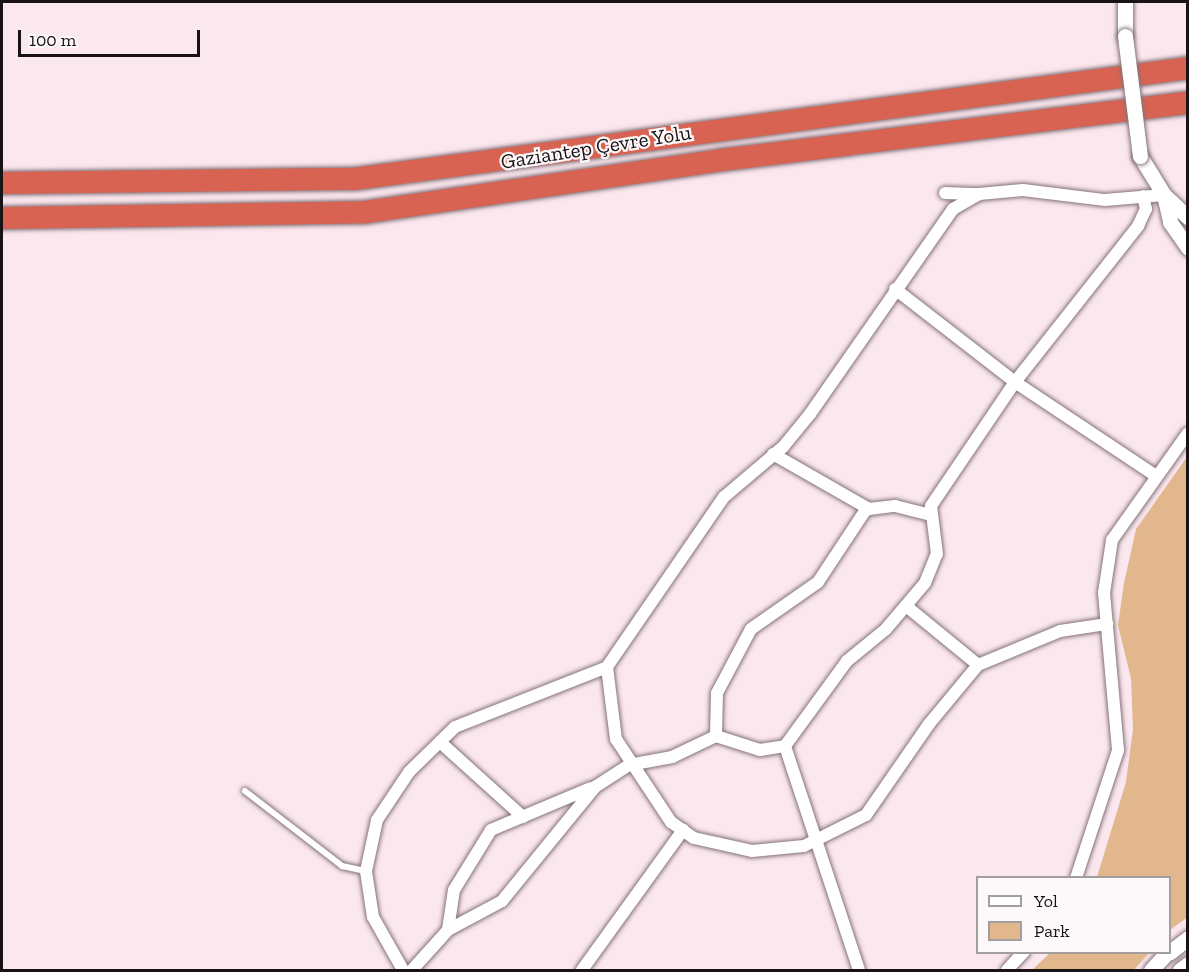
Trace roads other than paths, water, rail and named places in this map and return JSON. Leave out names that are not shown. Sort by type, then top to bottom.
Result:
[{"type":"highway","name":"Gaziantep Çevre Yolu","points":[[2,183],[354,179],[1188,68]]},
{"type":"highway","name":"Gaziantep Çevre Yolu","points":[[2,218],[366,212],[721,160],[1188,103]]},
{"type":"highway","points":[[2,232],[77,217]]},
{"type":"street","points":[[1125,2],[1125,36],[1140,156],[1164,195],[1188,217]]},
{"type":"street","points":[[945,193],[979,194],[1023,190],[1105,200],[1164,195]]},
{"type":"street","points":[[403,970],[373,917],[366,871],[377,820],[409,772],[440,742],[475,719],[607,667],[724,496],[773,454],[810,414],[953,209],[979,194]]},
{"type":"street","points":[[1164,195],[1170,222],[1188,248]]},
{"type":"street","points":[[448,930],[453,890],[465,863],[491,830],[595,787],[629,765],[672,757],[716,736],[760,750],[785,746],[847,661],[906,606],[925,583],[937,554],[931,506],[1016,382],[1138,226],[1146,208],[1143,196]]},
{"type":"street","points":[[895,290],[1016,382],[1156,476]]},
{"type":"street","points":[[1077,876],[1118,750],[1104,593],[1112,540],[1188,433]]},
{"type":"street","points":[[773,454],[867,508],[895,506],[931,515]]},
{"type":"street","points":[[716,736],[717,693],[751,629],[818,582],[867,508]]},
{"type":"street","points":[[906,606],[978,665]]},
{"type":"street","points":[[607,667],[616,739],[629,765],[683,830],[752,851],[817,842],[866,815],[929,724],[978,665],[1060,631],[1107,624]]},
{"type":"street","points":[[440,742],[523,818]]},
{"type":"street","points":[[785,746],[859,970]]},
{"type":"street","points":[[412,970],[448,930],[502,901],[595,787]]},
{"type":"street","points":[[582,970],[683,830]]},
{"type":"street","points":[[1171,951],[1188,938]]},
{"type":"street","points":[[1007,970],[1022,954]]},
{"type":"street","points":[[1151,970],[1167,954]]},
{"type":"street","points":[[1180,970],[1188,964]]},
{"type":"lane","points":[[245,791],[342,866],[366,871]]}]
